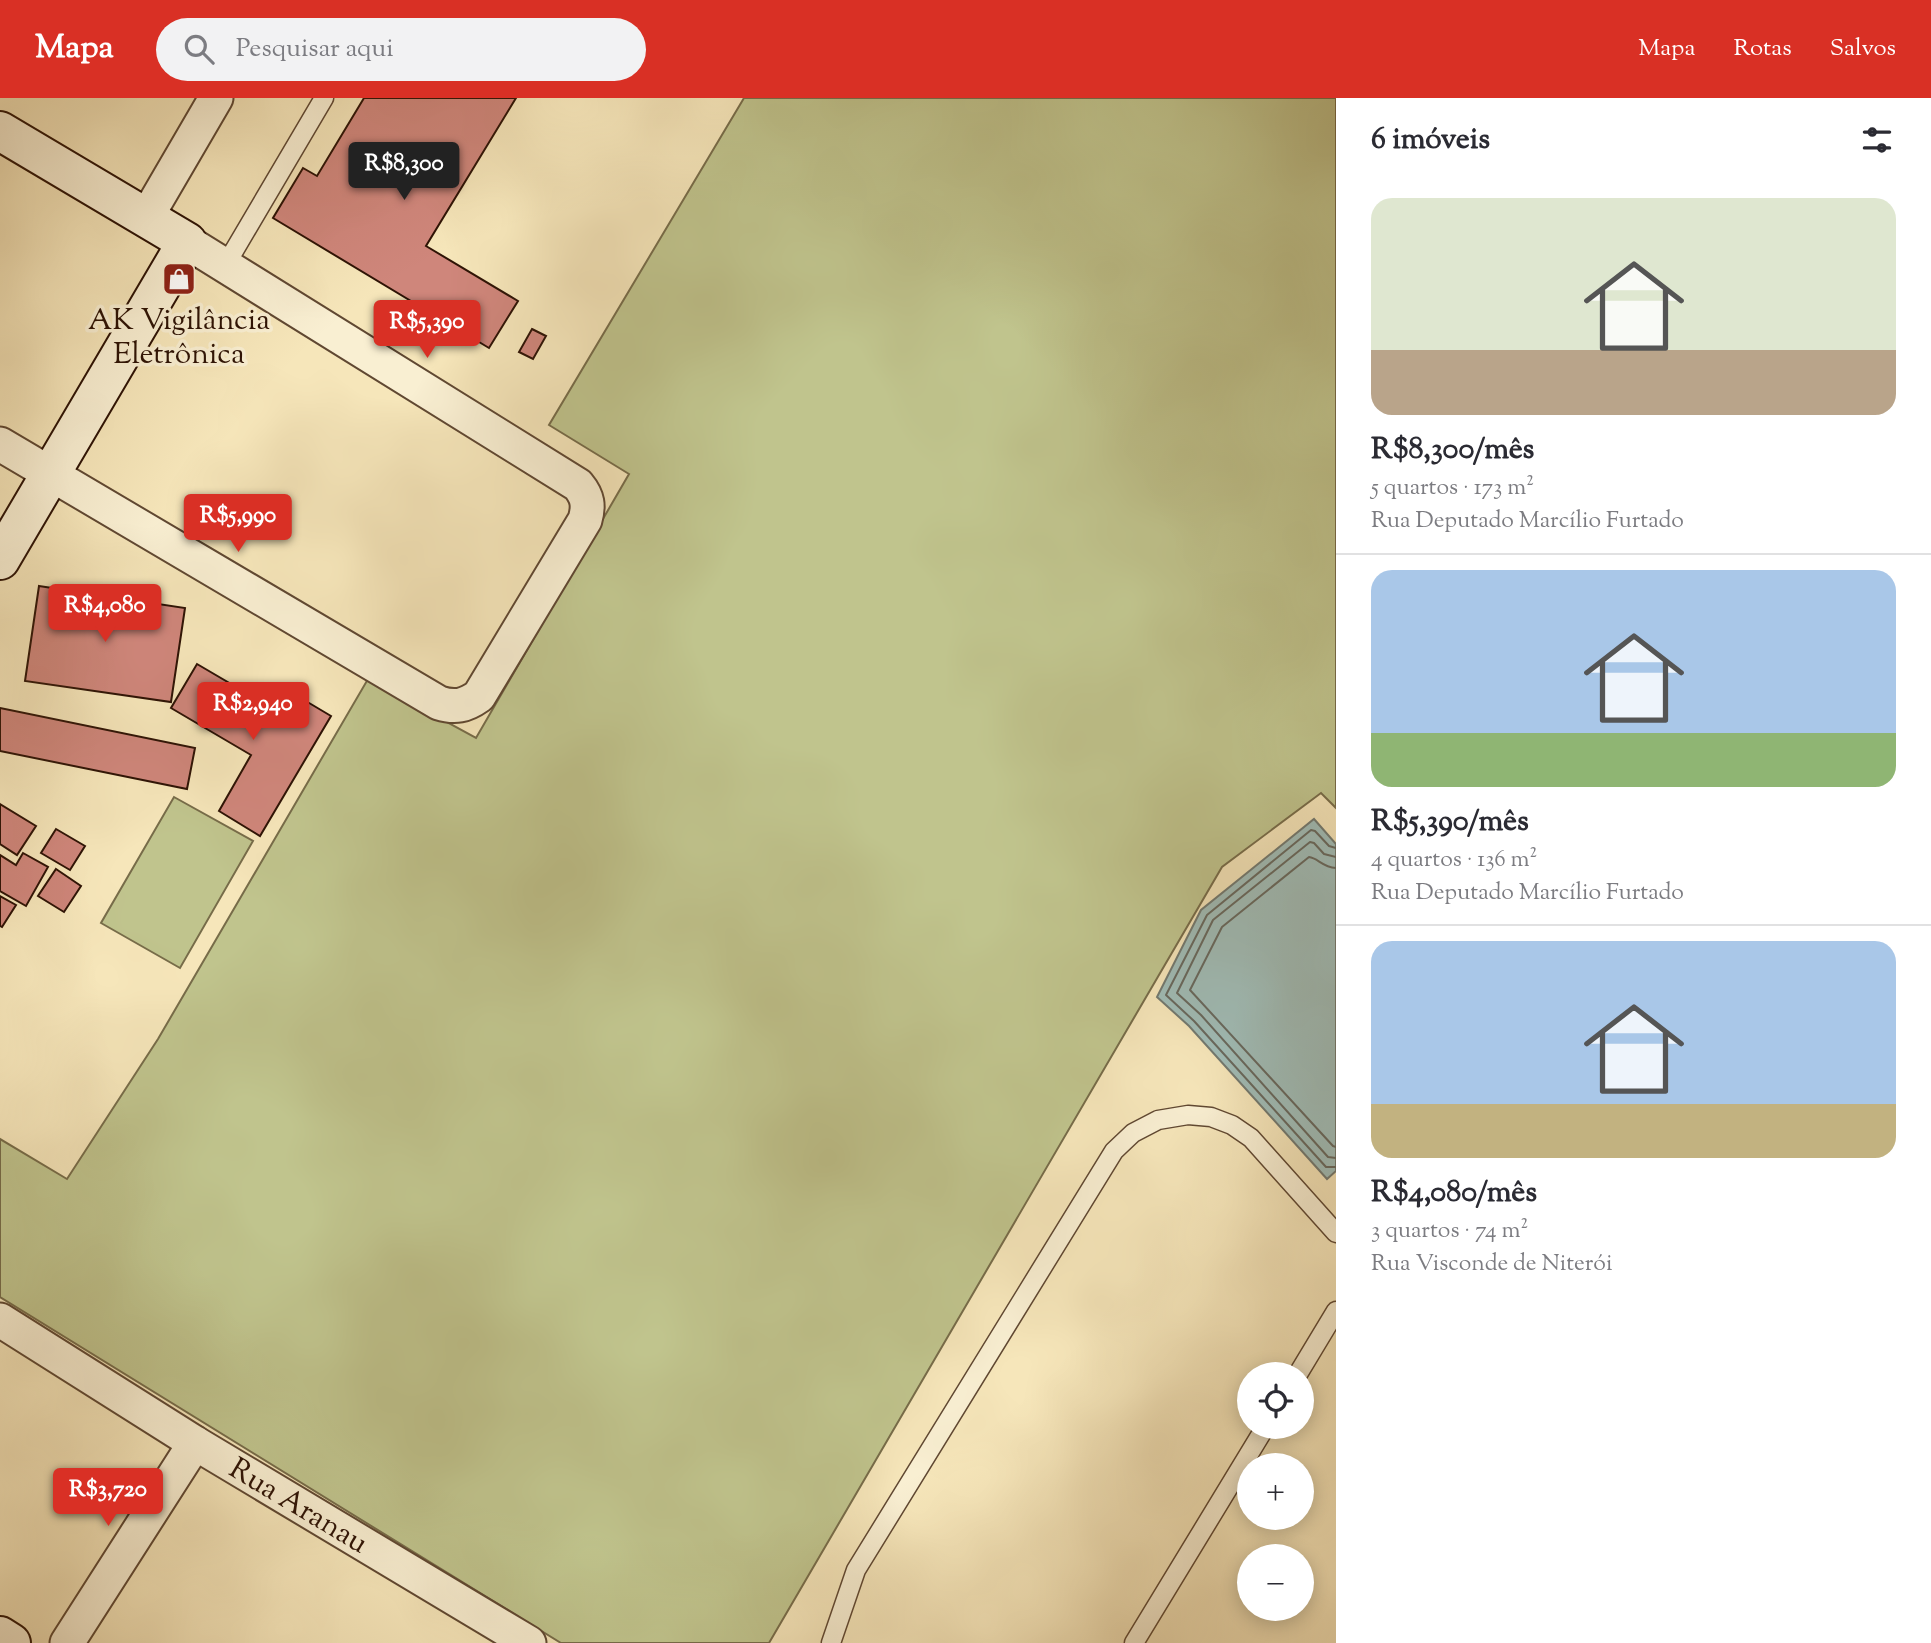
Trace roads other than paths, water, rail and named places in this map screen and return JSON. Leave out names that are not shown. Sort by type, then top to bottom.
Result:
[{"type":"street","points":[[146,218],[216,98]]},
{"type":"street","points":[[0,131],[187,242],[578,485],[585,494],[588,508],[586,520],[479,696],[467,704],[453,707],[439,703],[0,444]]},
{"type":"street","points":[[0,560],[187,242]]},
{"type":"street","name":"Rua Aranau","points":[[0,1320],[195,1443],[529,1643]]},
{"type":"street","points":[[67,1643],[195,1443]]},
{"type":"street","points":[[0,1636],[11,1643]]},
{"type":"lane","points":[[225,266],[324,98]]},
{"type":"lane","points":[[831,1643],[856,1570],[1114,1150],[1133,1133],[1158,1120],[1188,1115],[1212,1117],[1232,1125],[1251,1138],[1336,1233]]},
{"type":"lane","points":[[1305,1362],[1336,1311]]},
{"type":"lane","points":[[1134,1643],[1258,1439]]},
{"type":"water","points":[[1314,819],[1336,844],[1336,1171],[1327,1179],[1189,1026],[1157,997],[1201,910]]},
{"type":"place","name":"AK Vigilância Eletrônica","points":[[179,279]]}]
